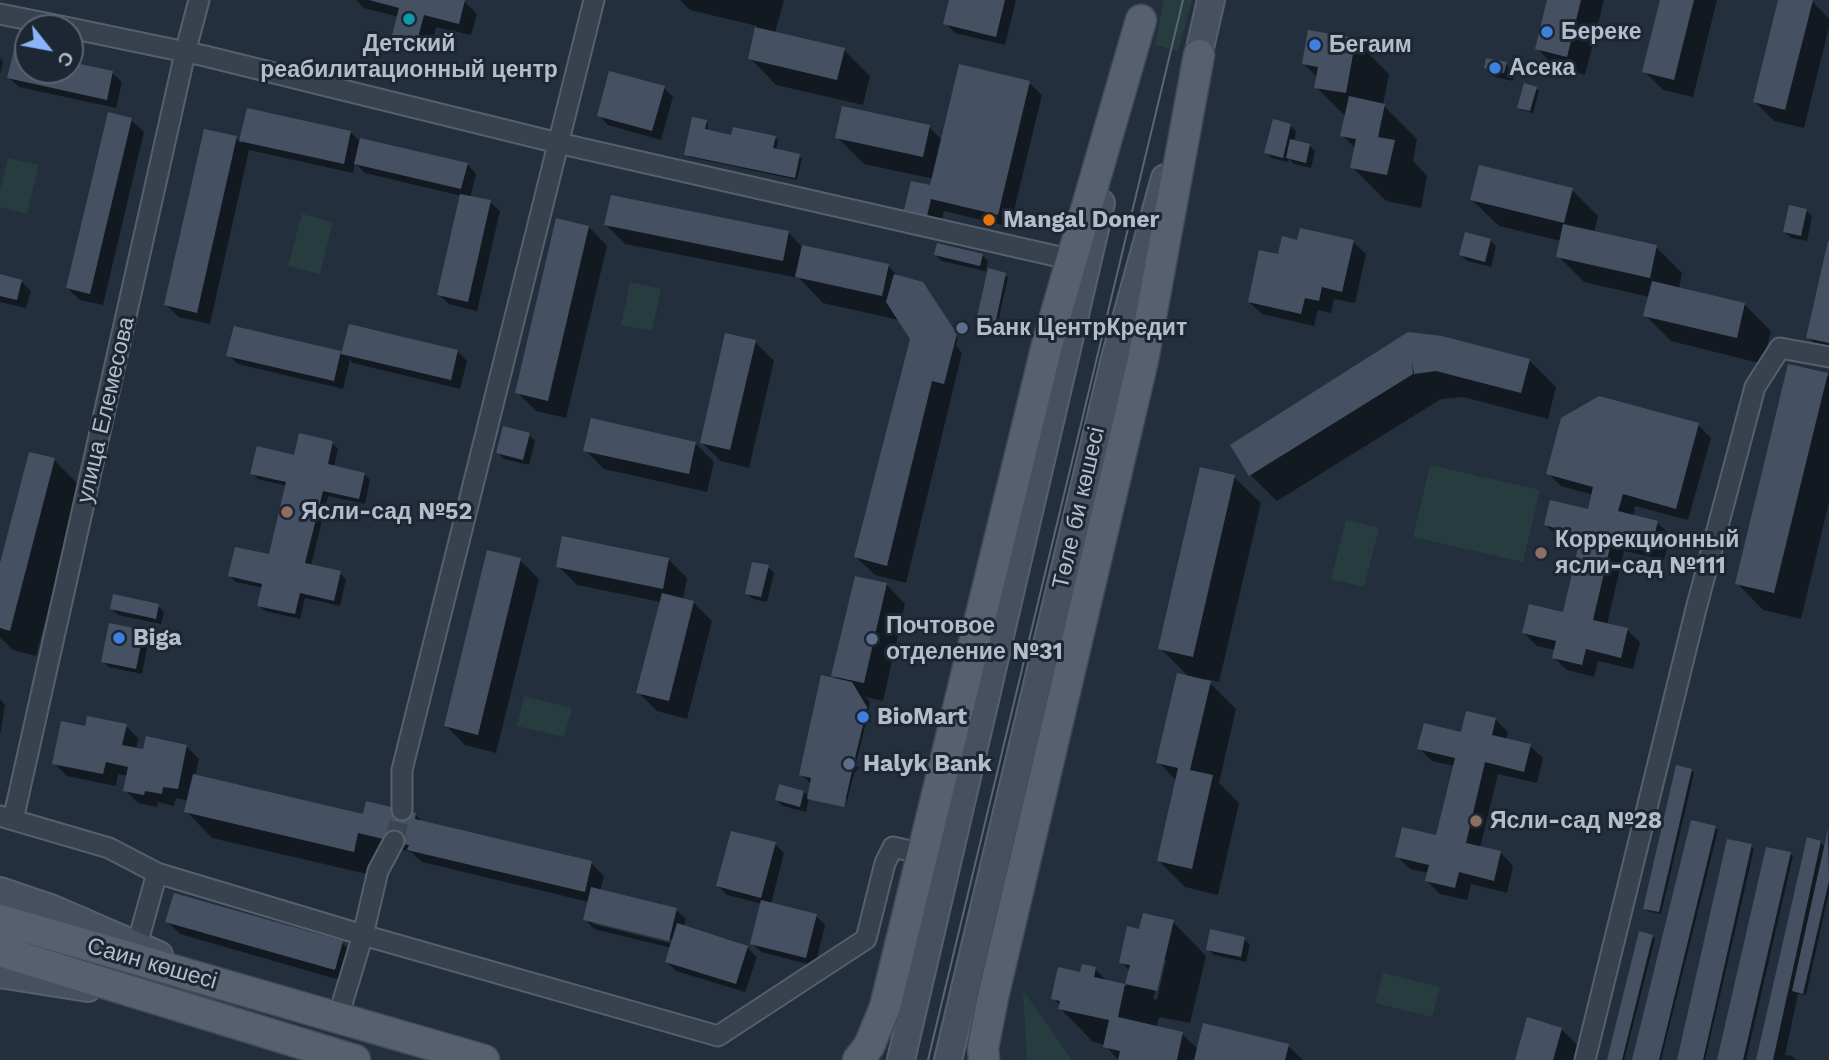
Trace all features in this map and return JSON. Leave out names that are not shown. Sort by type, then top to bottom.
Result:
[{"type":"main road","name":"Төле би көшесі","points":[[948,1060],[1115,358],[1199,55],[1211,0]]},
{"type":"main road","points":[[879,1060],[885,1007],[1048,341],[1079,262],[1143,10]]},
{"type":"main road","points":[[982,1056],[992,998],[1143,360],[1199,55]]},
{"type":"main road","name":"Төле би көшесі","points":[[901,1060],[1069,347],[1079,262]]},
{"type":"main road","name":"Саин көшесі","points":[[0,891],[53,909],[228,985]]},
{"type":"main road","name":"Саин көшесі","points":[[0,920],[228,985]]},
{"type":"main road","name":"Саин көшесі","points":[[0,951],[355,1060]]},
{"type":"main road","name":"Саин көшесі","points":[[0,974],[162,1000]]},
{"type":"main road","points":[[228,985],[484,1060]]},
{"type":"main road","points":[[858,1060],[869,1046],[885,1007]]},
{"type":"street","name":"улица Елемесова","points":[[7,818],[185,52],[200,0]]},
{"type":"street","points":[[402,810],[402,771],[594,0]]},
{"type":"street","points":[[84,31],[185,52],[558,142],[1079,262]]},
{"type":"street","points":[[1585,1060],[1696,609],[1755,387],[1780,348],[1829,357]]},
{"type":"street","points":[[7,818],[109,848],[157,873],[718,1037],[866,939],[885,863],[893,847],[923,854]]},
{"type":"street","points":[[338,1017],[363,935],[378,871],[394,841]]},
{"type":"street","points":[[137,945],[157,873]]},
{"type":"green space","points":[[1164,0],[1192,0],[1178,51],[1155,45]]},
{"type":"green space","points":[[8,158],[39,165],[27,214],[0,207],[0,191]]},
{"type":"green space","points":[[302,214],[333,222],[320,274],[288,266]]},
{"type":"green space","points":[[630,282],[661,289],[652,331],[621,325]]},
{"type":"green space","points":[[1430,465],[1540,490],[1523,562],[1413,537]]},
{"type":"green space","points":[[1346,520],[1379,528],[1364,587],[1331,579]]},
{"type":"green space","points":[[524,696],[572,708],[564,737],[517,726]]},
{"type":"green space","points":[[1383,973],[1440,987],[1432,1017],[1375,1003]]},
{"type":"green space","points":[[1023,990],[1072,1060],[1027,1060]]},
{"type":"building","name":"Детский реабилитационный центр","points":[[369,0],[465,0],[459,24],[424,15],[417,41],[392,35],[399,8]]},
{"type":"building","points":[[949,0],[1005,0],[996,37],[943,24]]},
{"type":"building","points":[[1547,0],[1581,0],[1567,57],[1535,49]]},
{"type":"building","points":[[1660,0],[1694,0],[1674,80],[1642,72]]},
{"type":"building","points":[[1778,0],[1813,0],[1785,110],[1753,102]]},
{"type":"building","points":[[755,27],[845,48],[837,80],[748,59]]},
{"type":"building","points":[[1308,30],[1356,38],[1346,93],[1314,88],[1318,67],[1302,64]]},
{"type":"building","points":[[14,50],[14,80],[7,78]]},
{"type":"building","points":[[1486,58],[1507,62],[1504,73],[1484,68]]},
{"type":"building","points":[[959,64],[1030,81],[998,215],[931,199],[927,216],[904,210],[911,181],[930,185]]},
{"type":"building","points":[[84,65],[113,71],[107,100],[34,84],[84,84]]},
{"type":"building","points":[[609,71],[665,86],[652,131],[597,116]]},
{"type":"building","points":[[1524,83],[1537,87],[1530,111],[1517,108]]},
{"type":"building","points":[[1349,96],[1385,104],[1378,137],[1395,140],[1387,175],[1350,168],[1356,139],[1340,136]]},
{"type":"building","points":[[842,106],[930,125],[923,157],[835,138]]},
{"type":"building","points":[[247,108],[351,131],[344,164],[239,141]]},
{"type":"building","points":[[108,112],[132,118],[90,294],[66,288]]},
{"type":"building","points":[[692,117],[707,120],[705,129],[731,135],[733,127],[776,136],[773,148],[800,154],[795,178],[684,155]]},
{"type":"building","points":[[1273,119],[1291,124],[1283,158],[1264,153]]},
{"type":"building","points":[[204,129],[237,136],[197,313],[164,305]]},
{"type":"building","points":[[360,138],[468,163],[461,189],[354,164]]},
{"type":"building","points":[[1290,139],[1310,144],[1306,163],[1286,158]]},
{"type":"building","points":[[1479,165],[1573,188],[1564,223],[1470,200]]},
{"type":"building","points":[[460,194],[491,200],[468,302],[437,295]]},
{"type":"building","points":[[611,195],[789,231],[783,261],[604,225]]},
{"type":"building","points":[[1789,205],[1807,209],[1801,236],[1783,232]]},
{"type":"building","points":[[556,218],[589,226],[548,401],[515,393]]},
{"type":"building","points":[[1563,224],[1657,245],[1650,278],[1556,257]]},
{"type":"building","points":[[1300,228],[1354,240],[1342,292],[1322,287],[1319,301],[1305,298],[1301,314],[1248,302],[1259,250],[1278,254],[1282,236],[1297,240]]},
{"type":"building","points":[[1465,232],[1491,239],[1485,262],[1459,255]]},
{"type":"building","points":[[1829,241],[1829,343],[1806,338]]},
{"type":"building","points":[[937,243],[983,254],[980,266],[934,255]]},
{"type":"building","points":[[802,245],[889,264],[882,296],[795,277]]},
{"type":"building","points":[[988,268],[1006,273],[995,325],[976,321]]},
{"type":"building","points":[[0,274],[22,280],[17,300],[0,296]]},
{"type":"building","points":[[894,274],[923,282],[957,334],[944,384],[932,381],[887,566],[854,557],[910,339],[886,302]]},
{"type":"building","points":[[1652,281],[1745,303],[1737,338],[1643,316]]},
{"type":"building","points":[[349,324],[458,350],[451,380],[341,354]]},
{"type":"building","points":[[234,326],[341,351],[334,381],[226,356]]},
{"type":"building","points":[[1408,332],[1442,336],[1530,359],[1521,393],[1436,371],[1414,374],[1412,362],[1413,374],[1249,476],[1230,445]]},
{"type":"building","points":[[725,333],[756,340],[730,450],[700,443]]},
{"type":"building","points":[[1788,364],[1828,373],[1774,593],[1735,584]]},
{"type":"building","points":[[1599,396],[1699,423],[1676,509],[1623,494],[1618,511],[1658,521],[1651,549],[1612,539],[1593,620],[1628,628],[1621,658],[1586,649],[1582,665],[1552,658],[1556,641],[1522,633],[1529,604],[1563,612],[1581,535],[1544,525],[1550,500],[1588,509],[1593,487],[1546,474],[1561,418]]},
{"type":"building","points":[[591,418],[696,442],[689,474],[583,451]]},
{"type":"building","points":[[503,426],[530,433],[523,460],[496,453]]},
{"type":"building","points":[[299,433],[333,441],[328,464],[365,473],[359,499],[323,491],[305,563],[341,571],[334,601],[300,593],[295,614],[257,606],[262,584],[228,576],[235,547],[269,554],[286,482],[250,474],[257,446],[294,455]]},
{"type":"building","points":[[29,452],[55,458],[10,631],[0,628],[0,563]]},
{"type":"building","points":[[1200,467],[1235,475],[1193,657],[1158,649]]},
{"type":"building","points":[[562,536],[669,558],[663,589],[556,567]]},
{"type":"building","points":[[487,550],[521,558],[478,735],[444,726]]},
{"type":"building","points":[[752,562],[769,565],[761,597],[745,594]]},
{"type":"building","points":[[855,576],[887,583],[864,683],[831,676]]},
{"type":"building","points":[[662,593],[694,601],[669,701],[636,693]]},
{"type":"building","points":[[113,594],[159,604],[156,619],[110,609]]},
{"type":"building","points":[[109,623],[144,630],[136,669],[101,662]]},
{"type":"building","points":[[1177,673],[1211,681],[1190,770],[1213,775],[1192,869],[1157,861],[1178,768],[1156,763]]},
{"type":"building","points":[[821,675],[852,682],[867,707],[866,712],[870,718],[864,721],[855,758],[858,765],[852,771],[844,807],[807,799],[811,778],[799,775]]},
{"type":"building","points":[[1466,711],[1496,718],[1492,735],[1531,744],[1524,772],[1485,762],[1466,843],[1501,851],[1494,881],[1459,872],[1455,888],[1425,881],[1429,865],[1395,857],[1402,827],[1436,835],[1455,758],[1417,749],[1424,723],[1461,732]]},
{"type":"building","points":[[87,716],[127,724],[122,745],[143,749],[146,736],[187,745],[178,789],[163,787],[162,794],[145,791],[144,795],[123,791],[128,767],[106,762],[103,774],[52,764],[61,721],[85,726]]},
{"type":"building","points":[[1676,765],[1692,769],[1659,912],[1643,909]]},
{"type":"building","points":[[193,774],[363,814],[366,801],[416,813],[415,819],[592,861],[585,892],[407,850],[409,845],[358,833],[354,852],[184,812]]},
{"type":"building","points":[[779,784],[804,791],[800,807],[775,800]]},
{"type":"building","points":[[1691,820],[1716,826],[1659,1060],[1632,1060]]},
{"type":"building","points":[[1828,829],[1829,881],[1803,994],[1792,991]]},
{"type":"building","points":[[731,831],[776,842],[761,898],[716,886]]},
{"type":"building","points":[[1807,837],[1821,841],[1773,1060],[1756,1060]]},
{"type":"building","points":[[1727,839],[1752,844],[1703,1060],[1677,1060]]},
{"type":"building","points":[[1766,847],[1791,852],[1743,1060],[1717,1060]]},
{"type":"building","points":[[591,887],[677,908],[669,941],[583,920]]},
{"type":"building","points":[[174,893],[343,941],[335,970],[165,922]]},
{"type":"building","points":[[761,900],[817,914],[806,958],[750,944]]},
{"type":"building","points":[[1143,913],[1174,920],[1157,991],[1125,984],[1130,965],[1119,963],[1127,926],[1139,929]]},
{"type":"building","points":[[677,923],[748,946],[736,984],[665,962]]},
{"type":"building","points":[[1210,929],[1245,937],[1241,957],[1206,950]]},
{"type":"building","points":[[1639,931],[1653,935],[1622,1060],[1607,1060]]},
{"type":"building","points":[[1082,964],[1096,967],[1094,977],[1125,984],[1118,1017],[1183,1032],[1177,1060],[1118,1060],[1120,1051],[1103,1047],[1109,1020],[1058,1009],[1060,1001],[1051,999],[1058,967],[1080,972]]},
{"type":"building","points":[[1527,1017],[1562,1028],[1553,1060],[1515,1060]]},
{"type":"building","points":[[1203,1023],[1289,1044],[1285,1060],[1194,1060]]},
{"type":"tunnel","points":[[394,841],[402,810]]},
{"type":"tram line","points":[[928,1060],[1183,0]]},
{"type":"place","name":"Детский реабилитационный центр","points":[[409,19]]},
{"type":"place","name":"Береке","points":[[1547,32]]},
{"type":"place","name":"Бегаим","points":[[1315,45]]},
{"type":"place","name":"Асека","points":[[1495,68]]},
{"type":"place","name":"Mangal Doner","points":[[989,220]]},
{"type":"place","name":"Банк ЦентрКредит","points":[[962,328]]},
{"type":"place","name":"Ясли-сад №52","points":[[287,512]]},
{"type":"place","name":"Коррекционный ясли-сад №111","points":[[1541,553]]},
{"type":"place","name":"Biga","points":[[119,638]]},
{"type":"place","name":"Почтовое отделение №31","points":[[872,639]]},
{"type":"place","name":"BioMart","points":[[863,717]]},
{"type":"place","name":"Halyk Bank","points":[[849,764]]},
{"type":"place","name":"Ясли-сад №28","points":[[1476,821]]}]
